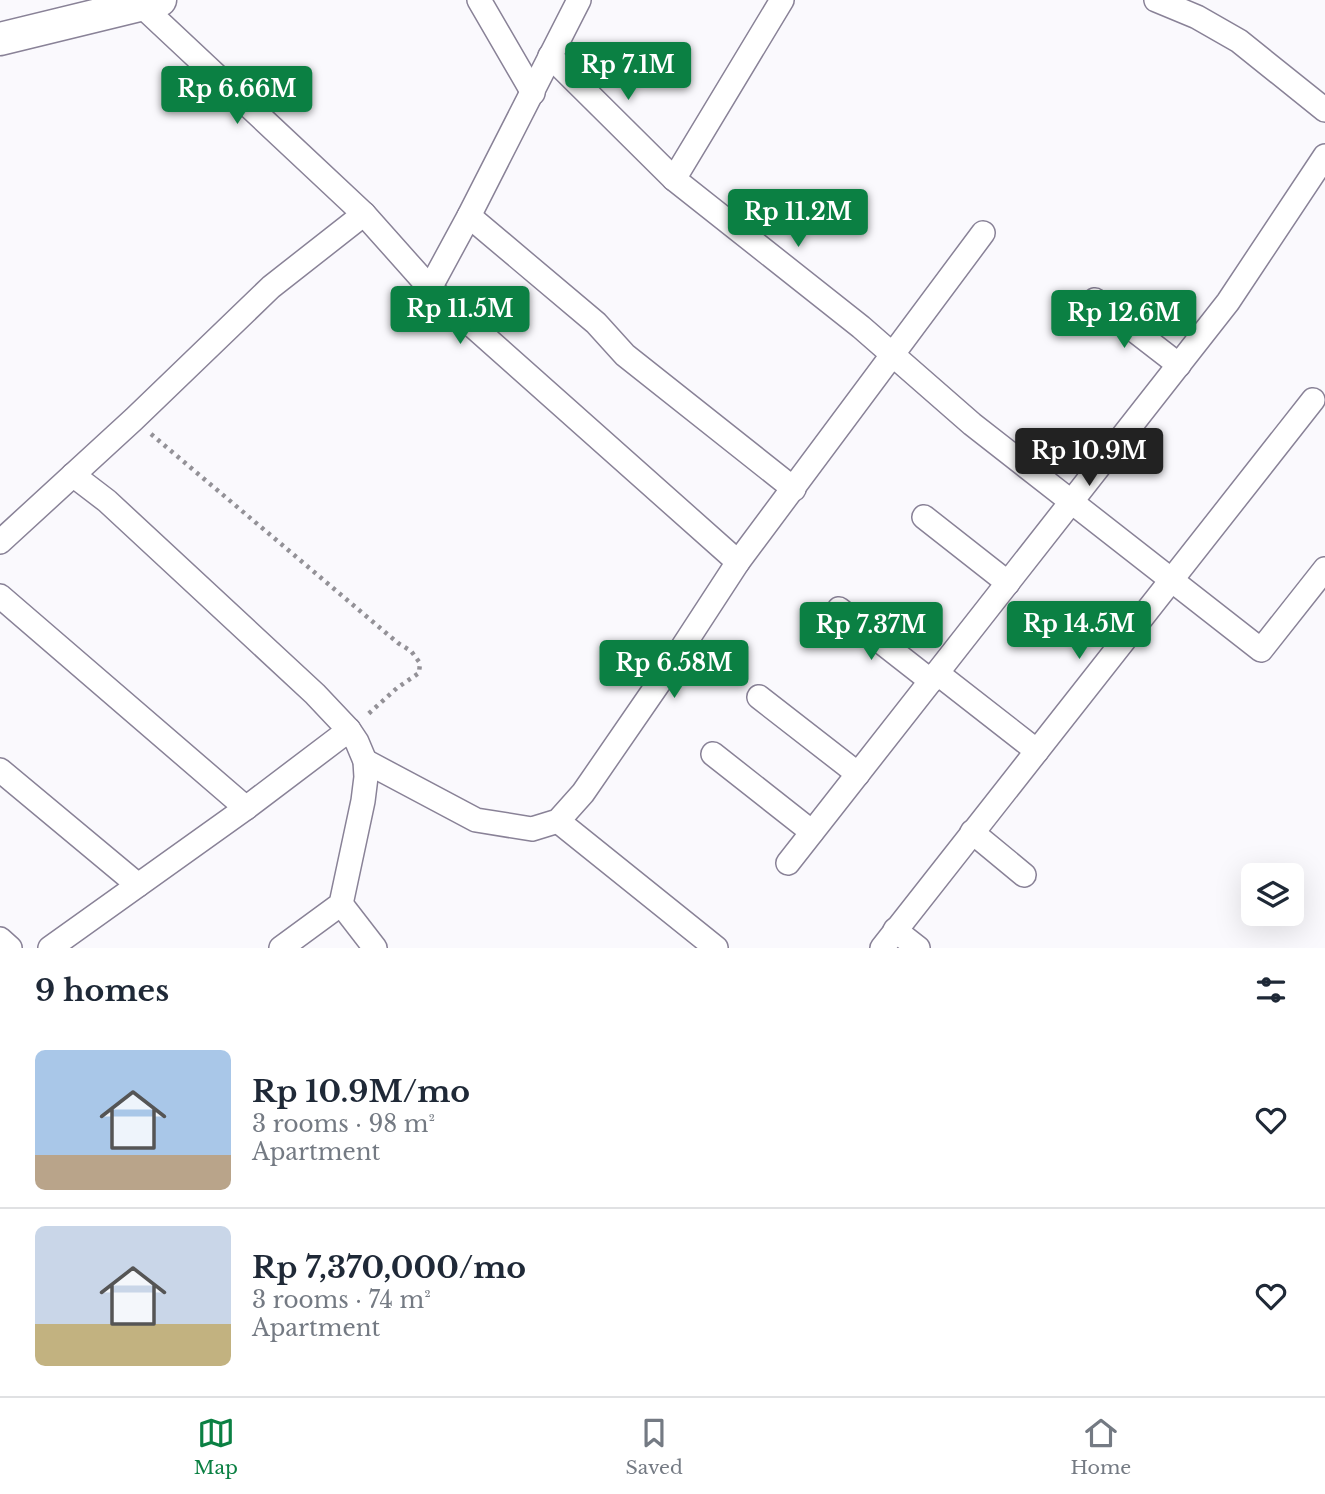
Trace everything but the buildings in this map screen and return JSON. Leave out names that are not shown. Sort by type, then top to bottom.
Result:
[{"type":"main road","points":[[0,39],[150,2]]},
{"type":"street","points":[[480,0],[533,93]]},
{"type":"street","points":[[430,288],[579,0]]},
{"type":"street","points":[[674,179],[782,0]]},
{"type":"street","points":[[1156,0],[1197,17],[1239,41],[1325,110]]},
{"type":"street","points":[[150,2],[364,214],[430,288],[738,562]]},
{"type":"street","points":[[550,56],[674,179],[860,327],[972,424],[1261,650],[1325,569]]},
{"type":"street","points":[[788,863],[1228,302],[1325,156]]},
{"type":"street","points":[[0,542],[134,419],[271,287],[364,214]]},
{"type":"street","points":[[469,216],[596,323],[625,355],[794,489]]},
{"type":"street","points":[[365,761],[476,820],[532,829],[558,821],[583,793],[738,562],[983,233]]},
{"type":"street","points":[[1095,300],[1179,365]]},
{"type":"street","points":[[918,948],[888,939],[1313,400]]},
{"type":"street","points":[[73,475],[107,502],[315,694],[349,730],[365,761],[363,801],[341,904],[281,948]]},
{"type":"street","points":[[924,517],[1008,583]]},
{"type":"street","points":[[0,596],[246,808]]},
{"type":"street","points":[[839,609],[1037,751]]},
{"type":"street","points":[[759,697],[858,774]]},
{"type":"street","points":[[50,948],[246,808],[349,730]]},
{"type":"street","points":[[712,754],[812,832]]},
{"type":"street","points":[[0,770],[138,885]]},
{"type":"street","points":[[558,821],[716,948]]},
{"type":"street","points":[[972,832],[1024,874]]},
{"type":"street","points":[[341,904],[375,948]]},
{"type":"street","points":[[0,939],[10,948]]},
{"type":"path","points":[[134,419],[398,643],[411,651],[420,663],[419,673],[397,688],[349,730]]}]
